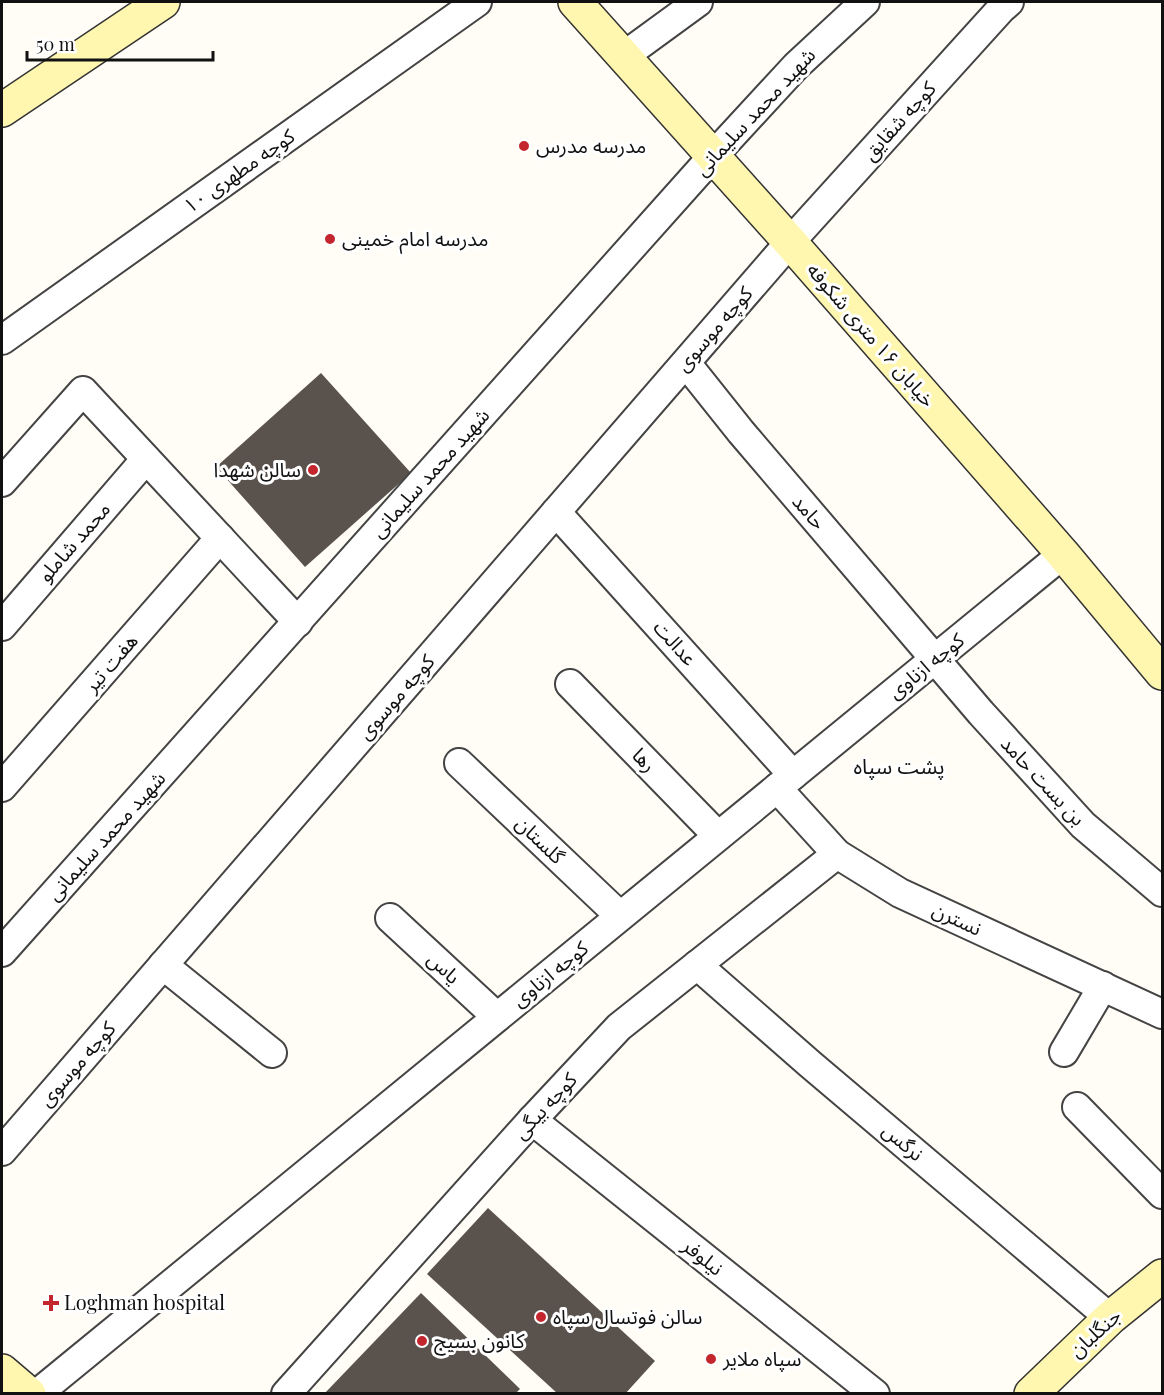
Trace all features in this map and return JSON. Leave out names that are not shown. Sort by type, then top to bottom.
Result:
[{"type":"street","name":"کوچه مطهری ۱۰","points":[[2,340],[477,2]]},
{"type":"street","name":"خیابان ۱۶ متری شکوفه","points":[[575,2],[790,242],[1063,554],[1162,673]]},
{"type":"street","points":[[624,56],[698,2]]},
{"type":"street","name":"شهید محمد سلیمانی","points":[[2,952],[713,156],[796,66],[865,2]]},
{"type":"street","name":"کوچه شقایق","points":[[790,242],[1001,9],[1010,2]]},
{"type":"street","points":[[2,110],[150,5]]},
{"type":"street","name":"کوچه موسوی","points":[[2,1151],[790,242]]},
{"type":"street","name":"حامد","points":[[686,363],[741,432],[935,659]]},
{"type":"street","points":[[2,482],[83,391],[298,622]]},
{"type":"street","name":"محمد شاملو","points":[[2,626],[146,459]]},
{"type":"street","name":"عدالت","points":[[556,512],[785,781]]},
{"type":"street","name":"هفت تیر","points":[[2,787],[220,538]]},
{"type":"street","name":"کوچه ازناوی","points":[[37,1394],[1063,554]]},
{"type":"street","name":"بن بست حامد","points":[[935,659],[1083,825],[1162,892]]},
{"type":"street","name":"رها","points":[[570,684],[718,836]]},
{"type":"street","name":"گلستان","points":[[459,763],[620,916]]},
{"type":"street","name":"نسترن","points":[[785,781],[837,854],[900,893],[1162,1014]]},
{"type":"street","name":"کوچه بیگی","points":[[286,1394],[532,1120],[619,1027],[837,854]]},
{"type":"street","name":"یاس","points":[[390,918],[497,1017]]},
{"type":"street","points":[[163,965],[272,1053]]},
{"type":"street","name":"نرگس","points":[[697,965],[801,1057],[1110,1318]]},
{"type":"street","points":[[1064,1052],[1103,986]]},
{"type":"street","points":[[1077,1107],[1162,1194]]},
{"type":"street","name":"نیلوفر","points":[[532,1120],[875,1394]]},
{"type":"street","name":"جنگلبان","points":[[1031,1394],[1110,1318],[1162,1276]]},
{"type":"street","points":[[2,1371],[29,1394]]},
{"type":"building","name":"سالن شهدا","points":[[321,373],[411,473],[305,567],[216,467]]},
{"type":"building","name":"سالن فوتسال سپاه","points":[[488,1208],[655,1361],[625,1394],[558,1394],[427,1274]]},
{"type":"building","name":"کانون بسیج","points":[[421,1293],[520,1389],[515,1394],[324,1394]]},
{"type":"place","name":"مدرسه مدرس","points":[[524,146]]},
{"type":"place","name":"مدرسه امام خمینی","points":[[330,239]]},
{"type":"place","name":"سالن شهدا","points":[[313,470]]},
{"type":"place","name":"Loghman hospital","points":[[51,1303]]},
{"type":"place","name":"سالن فوتسال سپاه","points":[[541,1317]]},
{"type":"place","name":"کانون بسیج","points":[[422,1341]]},
{"type":"place","name":"سپاه ملایر","points":[[711,1359]]},
{"type":"district","name":"پشت سپاه","points":[[899,767]]}]
